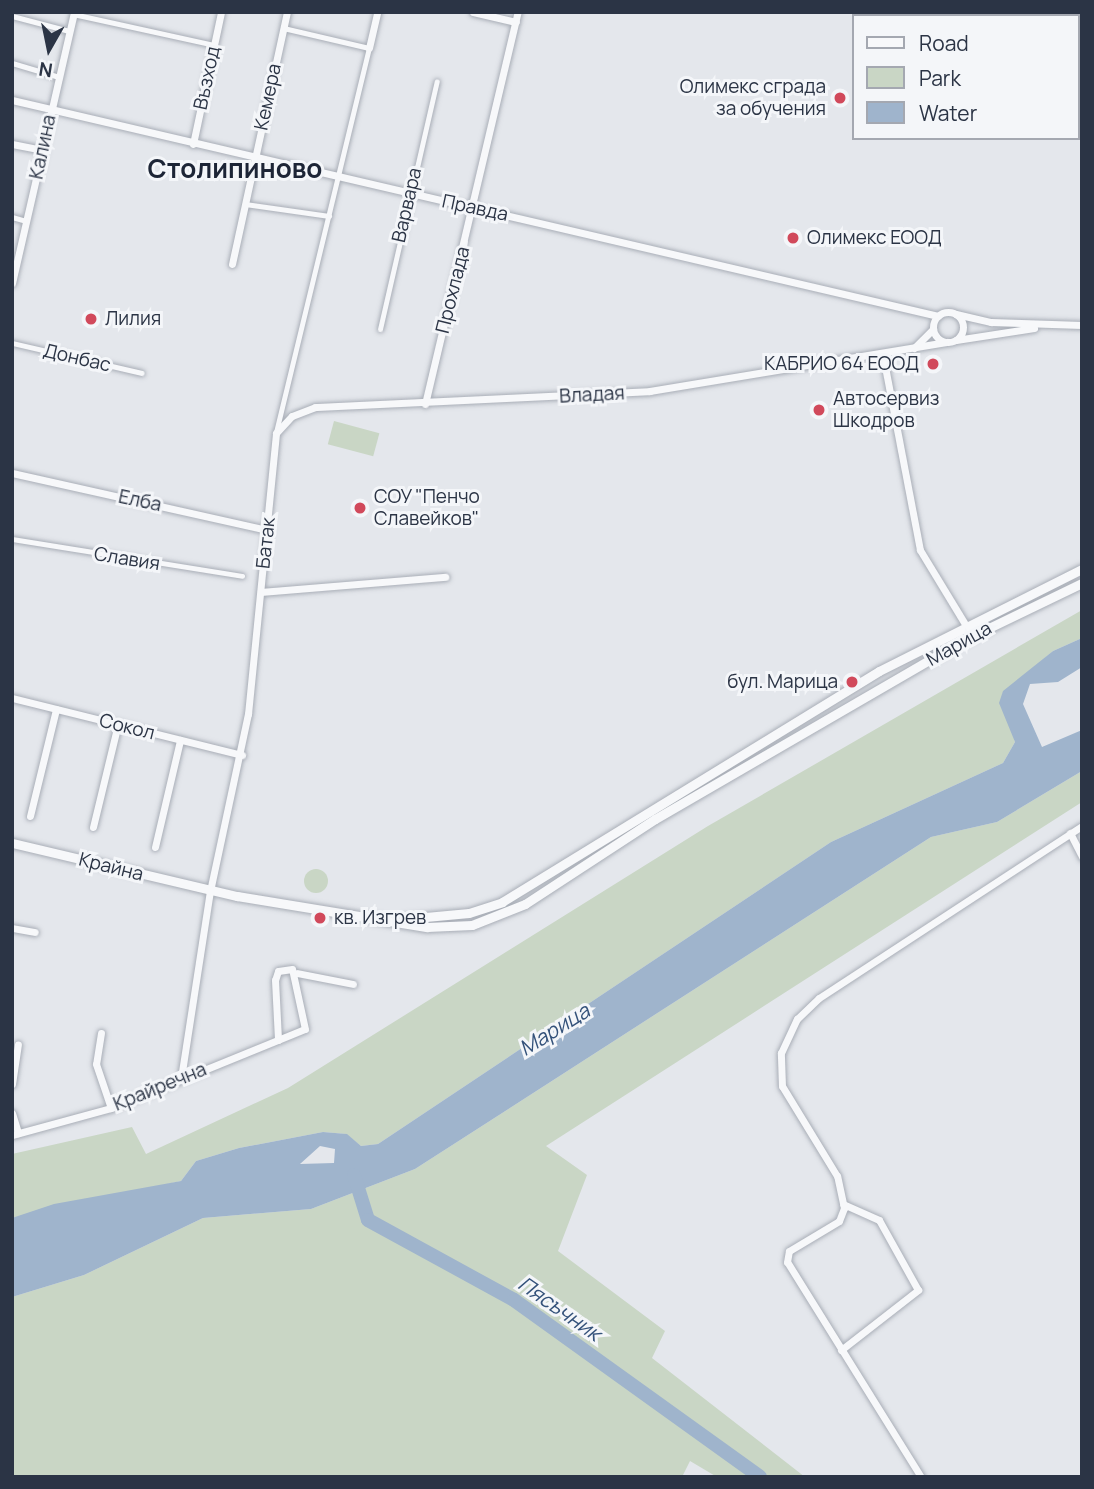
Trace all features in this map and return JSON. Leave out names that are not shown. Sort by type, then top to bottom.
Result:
[{"type":"street","name":"Възход","points":[[193,144],[221,12]]},
{"type":"street","name":"Кемера","points":[[232,264],[287,12]]},
{"type":"street","name":"Батак","points":[[181,1078],[210,891],[242,755],[268,530],[276,433],[377,12]]},
{"type":"street","points":[[473,12],[516,22]]},
{"type":"street","name":"Прохлада","points":[[425,404],[518,12]]},
{"type":"street","points":[[74,13],[214,45]]},
{"type":"street","name":"Калина","points":[[12,282],[74,13]]},
{"type":"street","points":[[12,16],[69,31]]},
{"type":"street","points":[[283,28],[369,48]]},
{"type":"street","points":[[12,63],[59,77]]},
{"type":"street","name":"Варвара","points":[[380,329],[408,196],[437,81]]},
{"type":"street","name":"Правда","points":[[12,100],[408,196],[473,206],[938,316]]},
{"type":"street","points":[[12,144],[43,150]]},
{"type":"street","points":[[245,204],[329,216]]},
{"type":"street","points":[[12,216],[26,221]]},
{"type":"street","points":[[956,314],[963,327],[956,340]]},
{"type":"street","name":"Владая","points":[[938,316],[956,314],[1045,326]]},
{"type":"street","points":[[914,348],[933,329],[938,316]]},
{"type":"street","name":"Владая","points":[[276,433],[292,416],[315,407],[425,404],[650,391],[883,356],[956,340],[1045,326],[1082,325]]},
{"type":"street","points":[[933,329],[946,342]]},
{"type":"street","name":"Донбас","points":[[12,342],[142,373]]},
{"type":"street","points":[[883,356],[920,550],[972,636]]},
{"type":"street","name":"Елба","points":[[12,473],[268,530]]},
{"type":"street","name":"Славия","points":[[12,539],[242,576]]},
{"type":"street","name":"Марица","points":[[395,919],[469,913],[502,902],[965,624],[1082,569]]},
{"type":"street","points":[[261,592],[445,577]]},
{"type":"street","name":"Марица","points":[[210,891],[395,919],[427,927],[500,918],[655,819],[972,636],[1082,583]]},
{"type":"street","name":"Сокол","points":[[12,698],[242,755]]},
{"type":"street","points":[[30,816],[56,709]]},
{"type":"street","points":[[93,827],[118,724]]},
{"type":"street","points":[[155,847],[180,740]]},
{"type":"street","points":[[921,1477],[786,1256],[839,1221],[844,1204],[837,1177],[780,1078],[781,1053],[797,1019],[1082,826]]},
{"type":"street","points":[[1070,833],[1082,857]]},
{"type":"street","name":"Крайна","points":[[12,843],[210,891]]},
{"type":"street","points":[[12,928],[35,932]]},
{"type":"street","points":[[278,1040],[275,980],[284,969],[353,984]]},
{"type":"street","name":"Крайречна","points":[[15,1134],[111,1108],[305,1029],[297,973]]},
{"type":"street","points":[[101,1033],[96,1064],[111,1108]]},
{"type":"street","points":[[12,1084],[18,1044]]},
{"type":"street","points":[[12,1112],[15,1134]]},
{"type":"street","points":[[841,1350],[918,1290],[879,1220],[844,1204]]},
{"type":"green space","points":[[334,421],[379,433],[373,456],[328,444]]},
{"type":"green space","points":[[1082,610],[1082,638],[1053,651],[1002,694],[1015,742],[1003,763],[831,842],[378,1144],[361,1146],[346,1134],[323,1132],[239,1148],[196,1161],[181,1181],[12,1218],[12,1154],[132,1127],[146,1154],[288,1088],[708,826]]},
{"type":"green space","points":[[1082,771],[1082,802],[546,1146],[587,1175],[558,1251],[665,1331],[652,1358],[805,1477],[717,1477],[690,1461],[682,1477],[12,1477],[12,1297],[84,1275],[203,1218],[311,1209],[415,1169],[931,837],[997,822]]},
{"type":"green space","points":[[316,869],[327,876],[328,881],[321,892],[316,893],[305,886],[304,881],[311,870]]},
{"type":"water","points":[[1082,638],[1082,667],[1058,682],[1030,684],[1023,704],[1042,747],[1082,730],[1082,771],[997,822],[931,837],[415,1169],[311,1209],[203,1218],[84,1275],[12,1297],[12,1218],[54,1204],[181,1181],[196,1161],[239,1148],[323,1132],[347,1134],[361,1146],[378,1144],[831,842],[1003,763],[1015,742],[999,703],[1003,691],[1053,651]],"holes":[[[320,1146],[335,1149],[334,1163],[300,1164]]]},
{"type":"waterway","name":"Пясъчник","points":[[354,1175],[368,1220],[514,1300],[760,1477]]},
{"type":"place","name":"Олимекс сграда за обучения","points":[[840,98]]},
{"type":"place","name":"Олимекс ЕООД","points":[[793,238]]},
{"type":"place","name":"Лилия","points":[[91,319]]},
{"type":"place","name":"КАБРИО 64 ЕООД","points":[[933,364]]},
{"type":"place","name":"Автосервиз Шкодров","points":[[819,410]]},
{"type":"place","name":"СОУ \"Пенчо Славейков\"","points":[[360,508]]},
{"type":"place","name":"бул. Марица","points":[[852,682]]},
{"type":"place","name":"кв. Изгрев","points":[[320,918]]},
{"type":"district","name":"Столипиново","points":[[235,169]]}]
